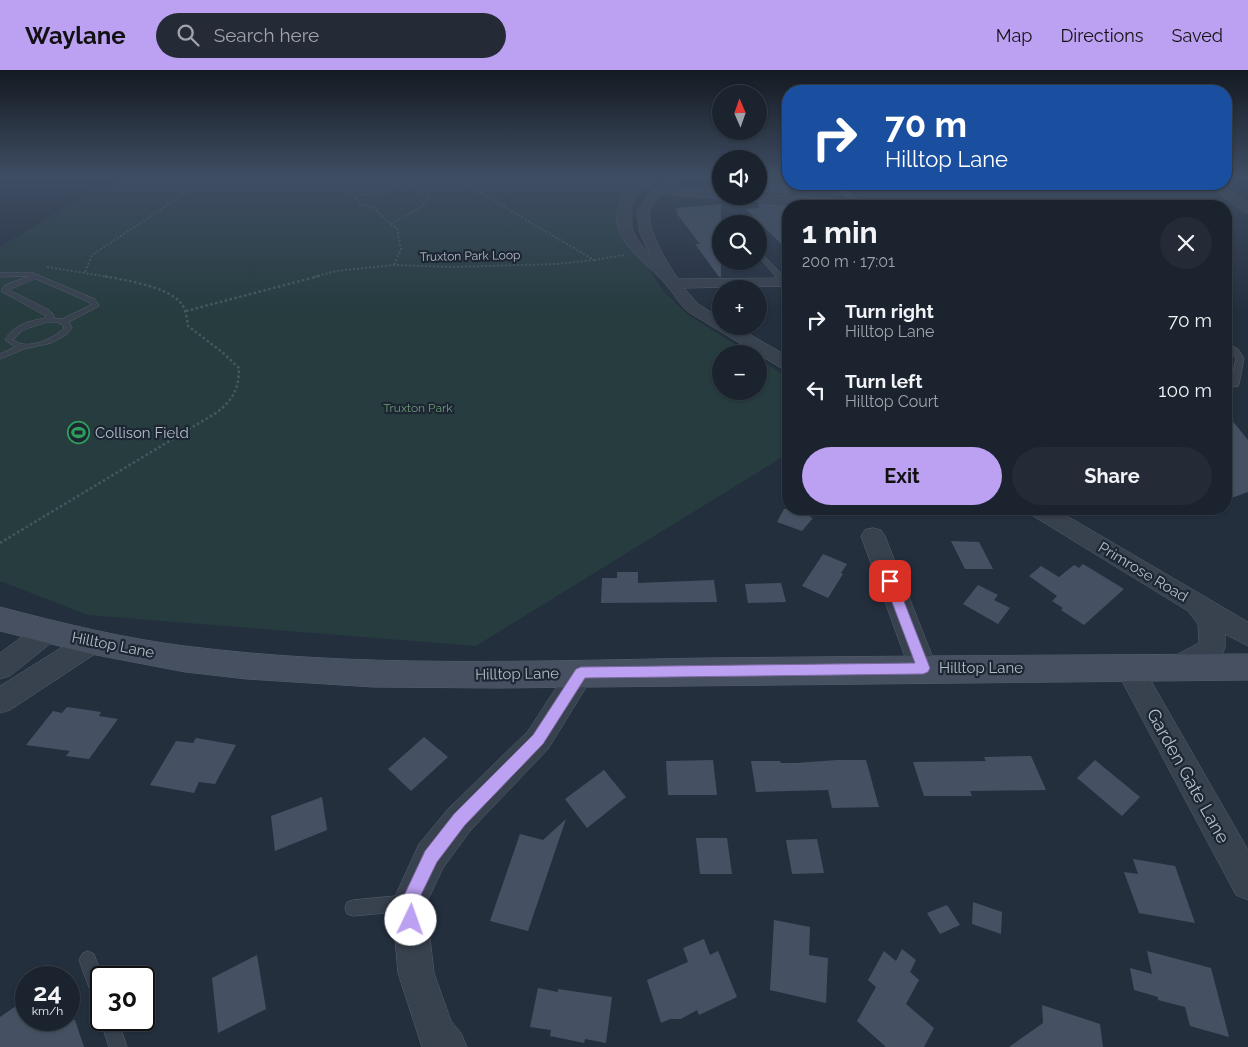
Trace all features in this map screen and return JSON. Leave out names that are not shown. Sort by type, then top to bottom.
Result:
[{"type":"street","points":[[623,222],[631,242],[647,262],[674,284],[782,282]]},
{"type":"street","points":[[644,222],[659,260],[674,284],[691,306],[712,320]]},
{"type":"street","points":[[738,335],[782,359]]},
{"type":"street","name":"Primrose Road","points":[[1048,515],[1248,635]]},
{"type":"street","points":[[873,536],[923,668]]},
{"type":"street","points":[[1177,668],[1212,648],[1211,621],[1196,604]]},
{"type":"street","name":"Hilltop Lane","points":[[0,619],[92,642],[184,659],[287,668],[404,674],[923,668],[1248,667]]},
{"type":"street","points":[[0,668],[47,632]]},
{"type":"street","points":[[0,701],[92,642]]},
{"type":"street","name":"Garden Gate Lane","points":[[1129,668],[1248,883]]},
{"type":"street","points":[[446,1047],[436,1033],[416,973],[409,902],[431,856],[459,820],[538,740],[581,673]]},
{"type":"lane","points":[[767,261],[782,277]]},
{"type":"lane","points":[[0,275],[18,273],[36,276],[95,304],[95,306],[63,322]]},
{"type":"lane","points":[[36,276],[8,287],[5,291],[46,312],[50,315],[48,320]]},
{"type":"lane","points":[[48,320],[63,322],[67,324],[68,328],[60,336],[43,344],[23,346],[10,343],[10,336],[21,328],[48,320]]},
{"type":"lane","points":[[0,357],[23,346]]},
{"type":"lane","points":[[1232,349],[1240,358],[1235,384],[1232,384]]},
{"type":"lane","points":[[353,908],[409,902]]},
{"type":"lane","points":[[88,960],[90,966]]},
{"type":"lane","points":[[113,1031],[118,1047]]},
{"type":"path","points":[[85,272],[92,255],[142,222]]},
{"type":"path","points":[[389,222],[397,228],[401,249],[394,265]]},
{"type":"path","points":[[391,224],[395,222]]},
{"type":"path","points":[[529,222],[594,260]]},
{"type":"path","name":"Truxton Park Loop","points":[[186,311],[336,271],[394,265],[452,267],[557,264],[630,254]]},
{"type":"path","points":[[0,543],[231,402],[240,385],[239,368],[222,352],[188,326],[186,311],[181,302],[155,288],[85,272],[39,266]]},
{"type":"green space","name":"Truxton Park","points":[[42,222],[633,222],[633,233],[649,269],[665,293],[689,315],[712,330],[712,335],[720,335],[736,345],[712,345],[712,400],[767,400],[767,364],[782,374],[782,457],[476,646],[88,615],[0,581],[0,247]]},
{"type":"building","points":[[683,222],[712,222],[712,267],[695,244],[700,244]]},
{"type":"building","points":[[767,222],[782,222],[782,245],[767,230]]},
{"type":"building","points":[[714,270],[721,270],[721,277]]},
{"type":"building","points":[[1232,420],[1248,440],[1248,492],[1232,498]]},
{"type":"building","points":[[782,513],[782,515],[811,515],[810,517],[813,518],[802,531],[777,522]]},
{"type":"building","points":[[951,541],[979,542],[993,569],[965,569]]},
{"type":"building","points":[[823,554],[847,564],[828,598],[802,586]]},
{"type":"building","points":[[1083,564],[1124,589],[1084,625],[1061,610],[1063,608],[1052,601],[1057,596],[1029,576],[1041,566],[1059,577],[1074,565],[1079,568]]},
{"type":"building","points":[[617,572],[638,572],[638,583],[714,580],[717,602],[601,603],[602,578],[617,578]]},
{"type":"building","points":[[781,583],[786,602],[748,603],[745,584]]},
{"type":"building","points":[[978,585],[998,595],[994,600],[1010,608],[998,624],[963,604]]},
{"type":"building","points":[[67,707],[101,712],[99,716],[118,719],[89,759],[66,756],[70,751],[26,745],[53,711],[62,713]]},
{"type":"building","points":[[424,737],[448,757],[411,791],[388,769]]},
{"type":"building","points":[[196,738],[236,745],[215,784],[199,782],[194,793],[150,785],[176,741],[193,743]]},
{"type":"building","points":[[1031,756],[1046,790],[970,791],[972,796],[924,796],[913,762],[986,761],[984,757]]},
{"type":"building","points":[[713,760],[717,795],[668,795],[666,761]]},
{"type":"building","points":[[866,760],[879,807],[832,808],[828,790],[756,792],[751,761],[796,763]]},
{"type":"building","points":[[1095,760],[1140,797],[1122,816],[1077,778]]},
{"type":"building","points":[[604,770],[626,797],[587,828],[565,799]]},
{"type":"building","points":[[322,797],[327,830],[275,851],[271,816]]},
{"type":"building","points":[[566,819],[528,931],[490,921],[520,834],[543,840]]},
{"type":"building","points":[[696,838],[727,838],[732,874],[700,874]]},
{"type":"building","points":[[817,839],[824,873],[792,874],[786,840]]},
{"type":"building","points":[[1133,859],[1175,866],[1195,923],[1139,913],[1124,872],[1138,874]]},
{"type":"building","points":[[973,902],[1002,912],[1001,934],[972,924]]},
{"type":"building","points":[[947,905],[960,925],[940,934],[927,913]]},
{"type":"building","points":[[774,920],[810,927],[809,955],[828,958],[826,1003],[770,990]]},
{"type":"building","points":[[704,939],[710,955],[718,951],[737,997],[699,1015],[697,1010],[681,1019],[670,1019],[661,1023],[647,980],[688,962],[683,948]]},
{"type":"building","points":[[902,949],[916,960],[910,972],[919,980],[906,1004],[934,1028],[924,1047],[886,1047],[857,1021],[876,987],[868,980],[884,951],[896,961]]},
{"type":"building","points":[[1147,951],[1211,968],[1229,1037],[1190,1026],[1185,1007],[1158,1000],[1158,997],[1134,990],[1130,968],[1152,974]]},
{"type":"building","points":[[257,955],[266,1009],[218,1033],[212,978]]},
{"type":"building","points":[[538,988],[558,992],[558,989],[612,997],[606,1043],[585,1039],[584,1043],[550,1036],[551,1030],[530,1027]]},
{"type":"building","points":[[1042,1005],[1100,1024],[1103,1047],[1009,1047],[1043,1023]]},
{"type":"building","points":[[15,1007],[15,1031],[79,1031],[84,1047],[0,1047],[0,1017]]},
{"type":"place","name":"Collison Field","points":[[79,433]]},
{"type":"route","points":[[411,920],[409,902],[431,856],[459,820],[538,740],[581,673],[923,668],[890,581]]}]
